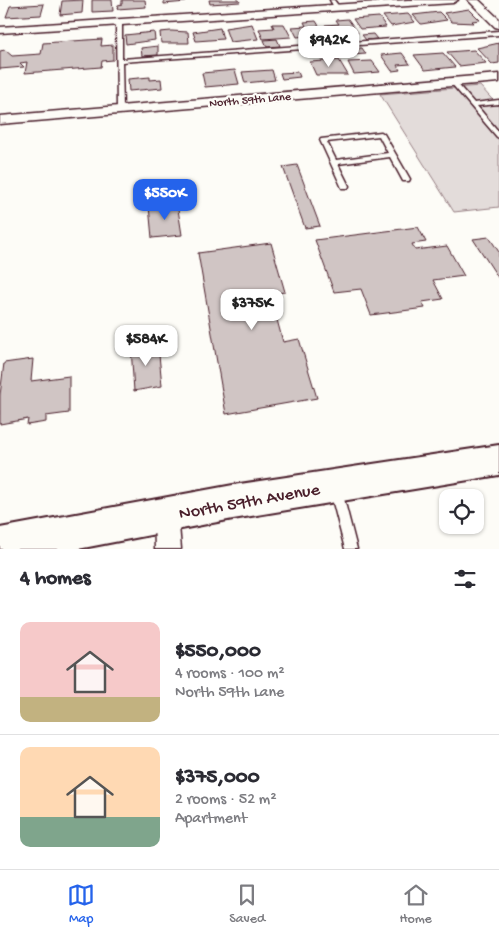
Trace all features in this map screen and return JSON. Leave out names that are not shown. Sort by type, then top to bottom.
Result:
[{"type":"main road","name":"North 59th Avenue","points":[[0,546],[166,514],[499,460]]},
{"type":"street","points":[[0,30],[334,4],[453,0]]},
{"type":"street","points":[[472,0],[499,25]]},
{"type":"street","name":"North 59th Lane","points":[[0,120],[499,78]]},
{"type":"street","points":[[166,514],[168,549]]},
{"type":"lane","points":[[119,22],[120,110]]},
{"type":"lane","points":[[119,61],[499,34]]},
{"type":"lane","points":[[453,82],[499,136]]},
{"type":"lane","points":[[473,105],[499,102]]},
{"type":"lane","points":[[346,186],[323,140],[381,134],[406,179]]},
{"type":"lane","points":[[334,162],[392,154]]},
{"type":"lane","points":[[335,486],[351,549]]},
{"type":"shaded area","points":[[480,86],[499,107],[499,207],[454,212],[380,94]]},
{"type":"building","points":[[83,0],[82,13],[60,15],[62,1]]},
{"type":"building","points":[[92,0],[112,0],[113,11],[92,12]]},
{"type":"building","points":[[122,0],[145,0],[146,7],[117,9],[118,5],[122,4]]},
{"type":"building","points":[[164,0],[186,0],[186,2],[164,4]]},
{"type":"building","points":[[209,0],[239,0],[240,2],[210,4]]},
{"type":"building","points":[[44,4],[41,15],[6,17],[10,6]]},
{"type":"building","points":[[469,9],[480,20],[472,21],[474,23],[452,22],[444,13]]},
{"type":"building","points":[[439,12],[447,20],[421,24],[413,15]]},
{"type":"building","points":[[408,14],[415,22],[391,26],[383,16]]},
{"type":"building","points":[[379,17],[386,27],[360,29],[353,19]]},
{"type":"building","points":[[348,19],[358,33],[331,35],[325,25],[339,24],[336,20]]},
{"type":"building","points":[[316,21],[324,34],[297,37],[292,27],[306,26],[304,22]]},
{"type":"building","points":[[252,24],[258,39],[230,42],[225,28]]},
{"type":"building","points":[[272,24],[284,24],[291,37],[263,39],[259,29],[274,28]]},
{"type":"building","points":[[220,28],[223,39],[196,41],[193,32]]},
{"type":"building","points":[[154,32],[155,40],[126,44],[125,35]]},
{"type":"building","points":[[160,32],[188,32],[189,43],[161,43]]},
{"type":"building","points":[[373,34],[377,39],[366,40],[362,35]]},
{"type":"building","points":[[102,39],[101,46],[113,45],[113,60],[102,61],[101,67],[25,73],[27,62],[20,63],[24,67],[0,69],[0,51],[5,50],[12,56],[41,54],[43,43]]},
{"type":"building","points":[[277,39],[280,46],[267,47],[264,40]]},
{"type":"building","points":[[499,43],[499,63],[492,64],[477,48]]},
{"type":"building","points":[[158,46],[158,55],[142,56],[141,48]]},
{"type":"building","points":[[362,48],[366,54],[351,55],[348,49]]},
{"type":"building","points":[[474,50],[486,63],[459,66],[447,52]]},
{"type":"building","points":[[402,53],[410,64],[397,65],[400,70],[392,71],[381,55]]},
{"type":"building","points":[[443,53],[455,67],[425,70],[414,55]]},
{"type":"building","points":[[339,60],[348,75],[316,75],[310,62]]},
{"type":"building","points":[[372,61],[380,72],[354,74],[348,62]]},
{"type":"building","points":[[235,70],[239,84],[205,87],[202,73]]},
{"type":"building","points":[[272,70],[275,80],[245,83],[242,72]]},
{"type":"building","points":[[298,72],[300,77],[282,79],[280,73]]},
{"type":"building","points":[[150,77],[150,80],[161,79],[162,88],[129,91],[128,79]]},
{"type":"building","points":[[297,165],[320,226],[305,228],[283,167]]},
{"type":"building","points":[[177,203],[182,235],[152,238],[149,206]]},
{"type":"building","points":[[418,227],[426,242],[412,244],[415,250],[447,246],[464,276],[433,280],[443,299],[422,302],[425,308],[371,315],[361,289],[334,292],[315,240]]},
{"type":"building","points":[[489,237],[499,252],[499,279],[473,239]]},
{"type":"building","points":[[271,243],[285,292],[270,294],[283,342],[299,339],[317,398],[226,414],[198,253]]},
{"type":"building","points":[[158,344],[162,386],[134,391],[131,348]]},
{"type":"building","points":[[33,359],[31,381],[69,376],[69,413],[46,416],[46,422],[27,425],[28,419],[0,424],[0,395],[4,363]]}]
